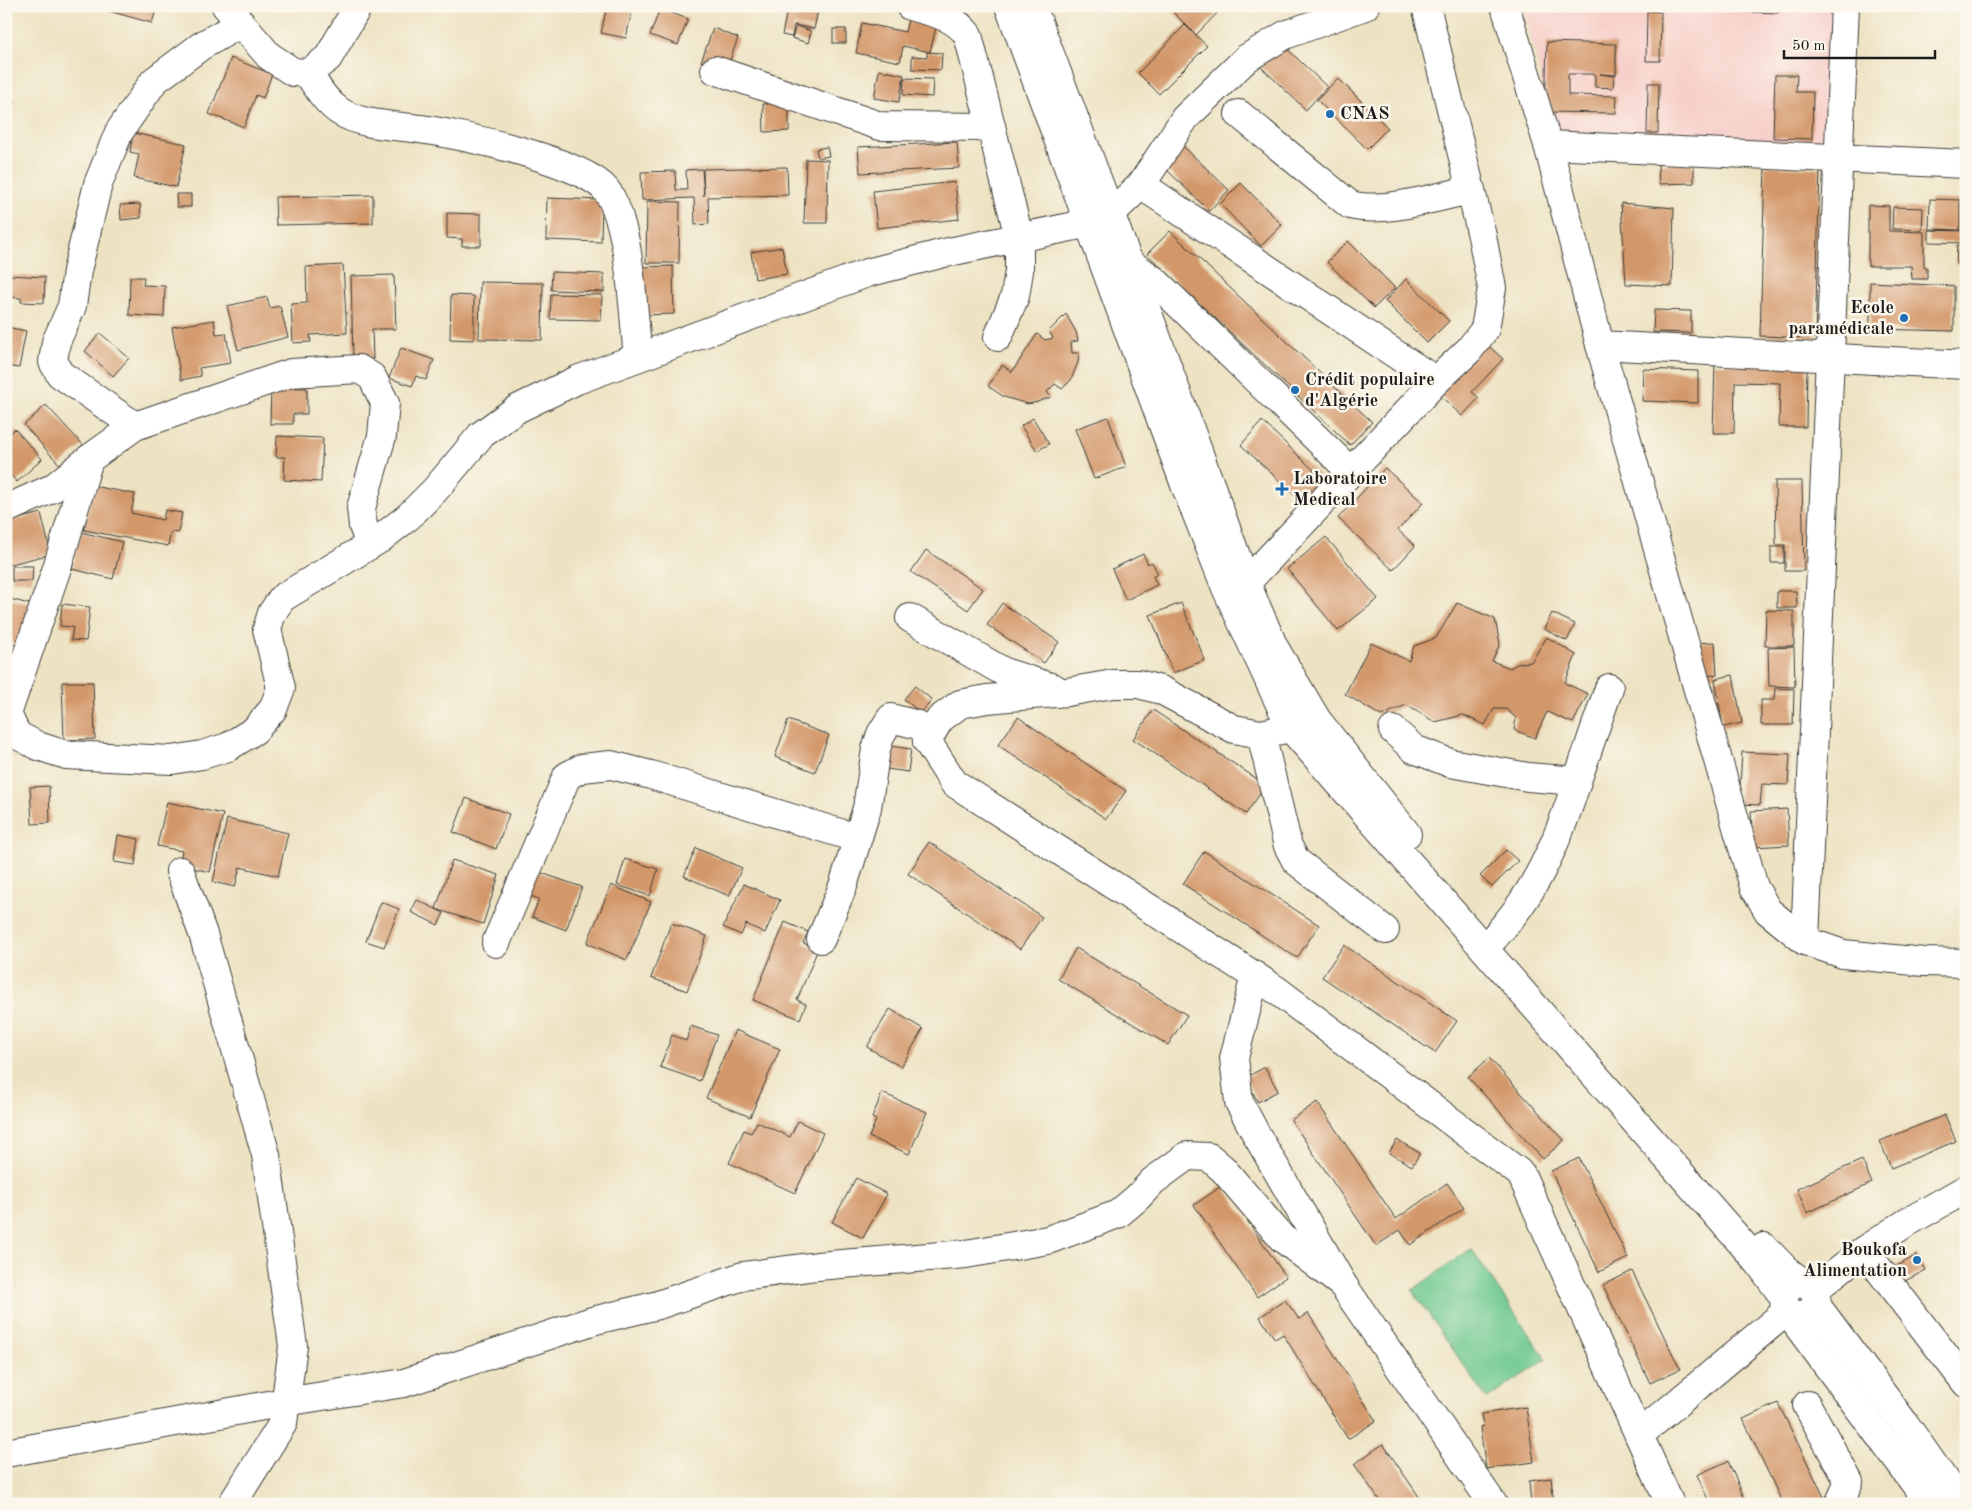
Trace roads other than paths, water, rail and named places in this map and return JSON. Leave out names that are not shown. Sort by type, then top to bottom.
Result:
[{"type":"main road","points":[[135,426],[60,374],[52,362],[56,342],[72,306],[77,271],[98,184],[119,132],[154,81],[201,46],[233,15],[270,56],[293,72],[308,73],[328,58],[358,6]]},
{"type":"main road","points":[[910,6],[950,19],[960,24],[968,35],[1019,237],[1019,271],[1015,296],[998,337]]},
{"type":"main road","points":[[1010,6],[1100,219],[1129,262],[1246,583],[1274,648],[1317,720],[1454,892],[1769,1253],[1930,1504]]},
{"type":"main road","points":[[1032,6],[1100,219],[1104,265],[1191,502],[1226,588],[1291,728],[1764,1270],[1799,1300],[1905,1424],[1960,1504]]},
{"type":"main road","points":[[89,459],[57,568],[7,714],[17,735],[38,746],[66,755],[172,760],[202,755],[228,747],[255,730],[273,710],[281,688],[267,629],[272,613],[282,598],[370,546],[408,518],[435,490],[481,435],[517,409],[576,380],[867,273],[944,253],[1100,219],[1141,185],[1185,118],[1247,58],[1285,35],[1365,6]]},
{"type":"main road","points":[[1246,583],[1436,381],[1469,350],[1484,329],[1492,288],[1471,190],[1426,6]]},
{"type":"main road","points":[[1505,6],[1548,145],[1600,345],[1754,887],[1768,911],[1805,941],[1844,954],[1924,962],[1966,963]]},
{"type":"main road","points":[[1805,941],[1845,6]]},
{"type":"main road","points":[[715,70],[880,126],[991,127]]},
{"type":"main road","points":[[308,73],[326,100],[340,111],[359,120],[473,138],[574,169],[606,190],[615,209],[626,244],[638,357]]},
{"type":"main road","points":[[1239,114],[1350,205],[1365,208],[1381,208],[1471,190]]},
{"type":"main road","points":[[1548,145],[1839,160],[1966,164]]},
{"type":"main road","points":[[1141,185],[1436,381]]},
{"type":"main road","points":[[1129,262],[1155,281],[1351,472]]},
{"type":"main road","points":[[1600,345],[1966,365]]},
{"type":"main road","points":[[6,509],[53,488],[135,426],[291,373],[359,369],[372,377],[385,403],[382,436],[361,508],[363,526],[370,546]]},
{"type":"main road","points":[[910,618],[1004,672],[1027,681],[1067,692]]},
{"type":"main road","points":[[927,741],[940,718],[960,704],[987,699],[1067,692],[1113,684],[1138,684],[1161,690],[1234,729],[1260,734],[1291,728]]},
{"type":"main road","points":[[1494,938],[1521,905],[1541,872],[1569,807],[1609,688]]},
{"type":"main road","points":[[821,940],[843,886],[856,838],[867,808],[880,734],[892,718],[918,725],[928,733],[927,741],[954,783],[1275,989],[1521,1174],[1670,1504]]},
{"type":"main road","points":[[1393,730],[1414,748],[1450,763],[1528,777],[1577,780]]},
{"type":"main road","points":[[1260,734],[1288,846],[1296,861],[1384,930]]},
{"type":"main road","points":[[496,943],[567,776],[582,768],[611,765],[651,775],[856,838]]},
{"type":"main road","points":[[180,872],[203,934],[266,1155],[293,1346],[283,1423],[232,1504]]},
{"type":"main road","points":[[1255,976],[1234,1058],[1240,1102],[1256,1134],[1343,1285],[1493,1504]]},
{"type":"main road","points":[[6,1453],[285,1402],[404,1383],[592,1321],[658,1305],[743,1276],[818,1266],[966,1254],[1048,1240],[1118,1214],[1153,1181],[1187,1156],[1209,1157],[1223,1169],[1282,1238],[1343,1285]]},
{"type":"main road","points":[[1639,1435],[1799,1300],[1864,1250],[1906,1223],[1966,1189]]},
{"type":"main road","points":[[1864,1250],[1966,1383]]},
{"type":"main road","points":[[1807,1405],[1849,1482],[1839,1504]]},
{"type":"place","name":"CNAS","points":[[1330,114]]},
{"type":"place","name":"Ecole paramédicale","points":[[1904,318]]},
{"type":"place","name":"Crédit populaire d'Algérie","points":[[1295,390]]},
{"type":"place","name":"Laboratoire Medical","points":[[1282,489]]},
{"type":"place","name":"Boukofa Alimentation","points":[[1917,1260]]}]
